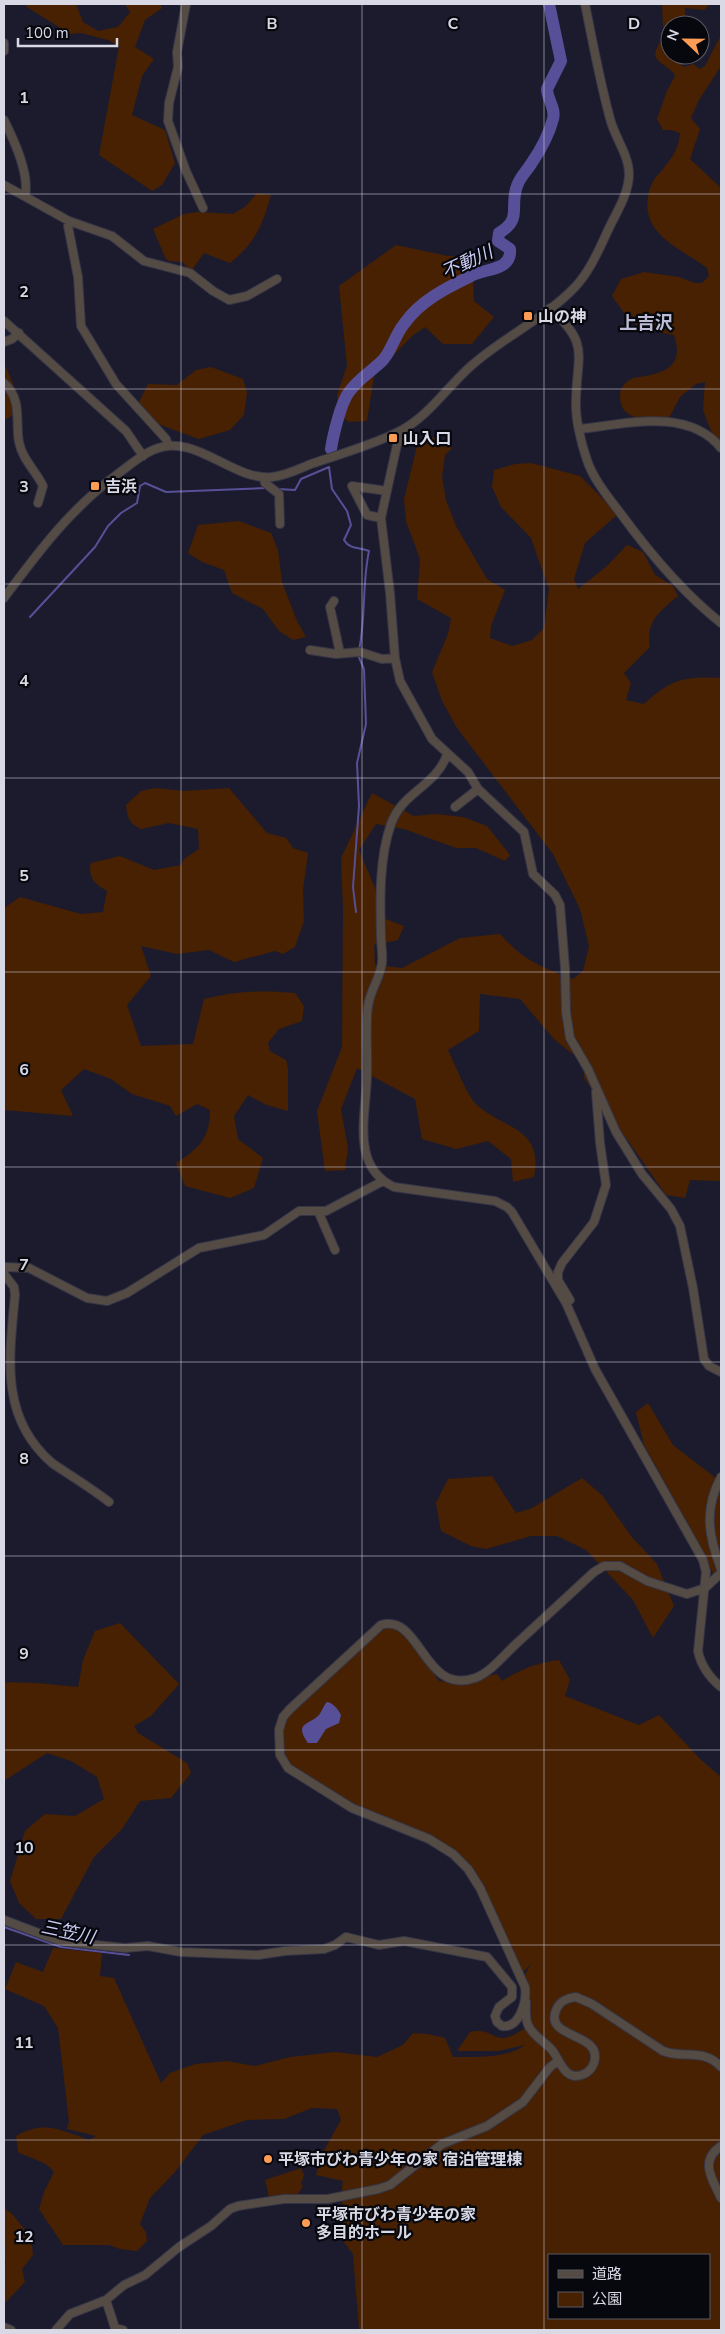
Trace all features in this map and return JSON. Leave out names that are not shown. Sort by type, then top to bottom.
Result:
[{"type":"street","points":[[186,4],[177,52],[178,67],[169,104],[168,121],[186,171],[203,208]]},
{"type":"street","points":[[4,598],[66,518],[94,492],[143,456],[168,445],[192,450],[249,474],[264,477],[281,475],[400,431],[420,418],[470,366],[574,289],[586,274],[622,201],[629,175],[627,160],[608,109],[585,4]]},
{"type":"street","points":[[4,43],[4,51]]},
{"type":"street","points":[[4,120],[16,144],[27,188],[25,196]]},
{"type":"street","points":[[4,185],[69,221],[112,236],[144,261],[190,273],[229,300],[247,296],[277,279]]},
{"type":"street","points":[[69,221],[68,226],[81,300],[81,326],[116,384],[166,439],[168,445]]},
{"type":"street","points":[[550,308],[568,325],[576,340],[580,363],[576,402],[587,461],[604,492],[647,548],[683,590],[721,623]]},
{"type":"street","points":[[4,321],[126,431],[143,456]]},
{"type":"street","points":[[4,342],[12,339],[19,333]]},
{"type":"street","points":[[4,383],[8,387],[19,412],[19,441],[23,455],[39,477],[43,486],[38,503]]},
{"type":"street","points":[[580,429],[652,420],[689,427],[705,434],[721,448]]},
{"type":"street","points":[[400,431],[381,518],[390,593],[394,658],[400,682],[426,730],[447,755],[468,772],[478,789],[524,832],[533,874],[555,894],[560,905],[567,1026],[570,1038],[616,1132],[642,1174],[671,1209],[680,1226],[693,1288],[704,1360],[709,1366],[721,1372]]},
{"type":"street","points":[[264,477],[265,483],[279,494],[280,524]]},
{"type":"street","points":[[381,518],[367,515],[352,486],[387,491]]},
{"type":"street","points":[[334,601],[330,607],[340,654]]},
{"type":"street","points":[[310,650],[340,654],[360,652],[377,659],[394,658]]},
{"type":"street","points":[[447,755],[440,771],[428,784],[404,801],[395,814],[384,856],[382,960],[368,1004],[367,1087],[362,1136],[367,1158],[384,1181],[399,1188],[495,1201],[507,1206],[517,1219],[548,1276],[566,1303],[595,1369],[703,1560],[706,1572],[698,1640],[700,1663],[710,1677],[721,1687]]},
{"type":"street","points":[[456,807],[478,789]]},
{"type":"street","points":[[566,1303],[570,1300],[558,1280],[558,1272],[562,1263],[594,1222],[606,1185],[600,1143],[596,1088]]},
{"type":"street","points":[[4,1267],[29,1268],[86,1298],[107,1300],[127,1293],[199,1248],[258,1237],[270,1232],[299,1211],[318,1211],[334,1207],[384,1181]]},
{"type":"street","points":[[318,1211],[335,1250]]},
{"type":"street","points":[[4,1274],[14,1287],[9,1391],[14,1414],[27,1437],[42,1453],[109,1502]]},
{"type":"street","points":[[721,1476],[709,1511],[712,1542],[721,1568]]},
{"type":"street","points":[[721,1573],[704,1588],[687,1594],[647,1581],[620,1566],[604,1566],[594,1572],[492,1666],[471,1679],[456,1679],[444,1676],[431,1665],[404,1628],[394,1624],[381,1625],[290,1709],[281,1722],[279,1750],[288,1768],[352,1808],[437,1843],[461,1862],[474,1877],[486,1899],[523,1980],[528,2026],[552,2050],[557,2062],[565,2072],[582,2075],[589,2071],[594,2064],[593,2048],[588,2041],[563,2031],[557,2026],[555,2020],[555,2013],[562,2001],[576,1997],[592,2004],[662,2051],[671,2054],[707,2056],[721,2067]]},
{"type":"street","points":[[4,1920],[67,1942],[126,1948],[148,1946],[181,1952],[258,1955],[285,1951],[324,1949],[335,1945],[346,1937],[379,1945],[404,1941],[479,1955],[487,1957],[493,1962],[512,1987],[513,1992],[509,2000],[496,2012],[498,2022],[502,2026],[513,2025],[516,2022],[526,1995]]},
{"type":"street","points":[[56,2330],[70,2314],[106,2300],[124,2285],[145,2276],[180,2247],[204,2231],[230,2208],[284,2199],[328,2198],[390,2185],[442,2144],[486,2126],[523,2102],[550,2067],[557,2062]]},
{"type":"street","points":[[721,2146],[714,2151],[708,2163],[709,2172],[721,2198]]},
{"type":"street","points":[[106,2300],[115,2328],[123,2330]]},
{"type":"street","points":[[4,2327],[11,2330]]},
{"type":"green space","points":[[25,4],[76,4],[83,22],[98,31],[118,27],[130,12],[125,4],[160,4],[162,8],[145,20],[135,47],[154,59],[142,76],[132,115],[165,130],[175,163],[162,185],[152,191],[99,155],[119,46],[108,40],[81,33],[70,34]]},
{"type":"green space","points":[[662,4],[710,4],[704,10],[685,8],[685,15],[663,15]]},
{"type":"green space","points":[[721,35],[721,66],[699,100],[691,118],[700,129],[690,159],[721,188],[721,442],[711,431],[703,410],[705,382],[696,384],[680,397],[669,418],[652,419],[636,417],[624,410],[621,403],[620,392],[627,381],[655,374],[668,368],[676,359],[677,352],[674,335],[652,331],[637,325],[625,314],[612,296],[621,279],[644,272],[679,277],[695,283],[702,283],[709,276],[707,268],[666,240],[657,231],[651,221],[648,210],[648,196],[651,186],[675,151],[680,133],[663,130],[657,119],[667,91],[675,76],[664,65],[681,65],[684,67],[694,65],[700,69],[706,65],[710,65],[710,56]]},
{"type":"green space","points":[[660,43],[660,62],[655,53]]},
{"type":"green space","points":[[257,193],[271,195],[261,225],[246,248],[230,263],[204,253],[190,273],[183,262],[166,259],[153,229],[184,214],[198,212],[233,214],[246,206]]},
{"type":"green space","points":[[396,245],[448,256],[467,256],[472,266],[474,301],[494,317],[472,344],[443,344],[425,327],[412,336],[374,376],[367,421],[349,422],[338,414],[337,395],[347,366],[339,286]]},
{"type":"green space","points":[[4,363],[18,395],[21,411],[4,420]]},
{"type":"green space","points":[[211,367],[243,379],[247,393],[244,415],[230,430],[199,439],[158,424],[139,402],[148,384],[177,385],[196,370]]},
{"type":"green space","points":[[434,437],[452,448],[445,455],[442,477],[446,500],[456,526],[487,579],[505,590],[491,626],[490,638],[512,646],[532,640],[544,628],[549,589],[531,538],[501,507],[492,487],[494,470],[515,464],[531,463],[580,476],[618,514],[585,543],[574,579],[578,589],[606,567],[627,545],[643,552],[655,575],[673,586],[678,596],[655,618],[650,631],[650,647],[624,673],[631,683],[626,700],[644,704],[662,689],[679,681],[698,678],[721,678],[721,1184],[719,1181],[690,1180],[685,1198],[666,1195],[584,1078],[584,1067],[575,1056],[554,1039],[520,999],[480,994],[479,1031],[448,1050],[473,1101],[488,1113],[510,1125],[527,1139],[533,1148],[536,1161],[534,1177],[513,1182],[511,1159],[488,1141],[456,1149],[422,1139],[415,1099],[357,1068],[341,1109],[348,1148],[345,1170],[325,1171],[317,1111],[342,1047],[343,909],[341,858],[372,793],[414,816],[436,814],[463,817],[487,826],[510,855],[505,861],[476,848],[456,848],[404,829],[376,824],[359,850],[375,888],[378,916],[404,926],[398,940],[374,945],[375,965],[402,968],[460,938],[500,934],[517,951],[533,962],[573,979],[583,971],[589,946],[580,909],[553,854],[457,728],[442,701],[432,672],[448,634],[451,618],[417,599],[420,559],[406,521],[404,499],[418,442]]},
{"type":"green space","points":[[239,521],[271,533],[278,550],[282,582],[297,621],[306,637],[293,640],[279,631],[263,609],[232,593],[224,570],[202,562],[188,553],[198,525]]},
{"type":"green space","points":[[155,788],[184,791],[229,788],[267,833],[286,838],[293,848],[308,853],[303,890],[304,921],[295,947],[283,954],[275,951],[234,962],[209,950],[177,954],[141,946],[151,976],[127,1005],[141,1046],[193,1044],[204,999],[216,996],[261,991],[295,993],[304,1006],[302,1021],[279,1029],[268,1043],[270,1051],[286,1060],[288,1068],[288,1111],[267,1105],[248,1095],[234,1116],[238,1139],[263,1158],[254,1188],[230,1198],[185,1186],[176,1163],[196,1148],[208,1129],[210,1110],[197,1104],[176,1116],[170,1106],[132,1094],[111,1079],[84,1069],[61,1090],[73,1116],[4,1110],[4,908],[20,897],[81,914],[103,912],[107,891],[93,880],[90,872],[91,863],[120,856],[154,870],[181,865],[184,859],[199,849],[198,829],[169,823],[141,829],[134,825],[128,817],[126,805],[141,791]]},
{"type":"green space","points":[[648,1403],[673,1445],[721,1482],[721,1581],[716,1580],[695,1536],[644,1445],[636,1412]]},
{"type":"green space","points":[[492,1476],[516,1513],[532,1508],[582,1478],[602,1495],[631,1536],[657,1564],[674,1606],[653,1638],[633,1600],[586,1550],[557,1536],[531,1536],[486,1549],[471,1546],[441,1531],[436,1503],[448,1479]]},
{"type":"green space","points":[[120,1623],[179,1684],[151,1716],[134,1726],[138,1733],[187,1763],[191,1773],[171,1798],[140,1801],[122,1829],[94,1857],[61,1919],[36,1919],[19,1903],[10,1881],[25,1831],[45,1814],[75,1816],[104,1799],[97,1777],[71,1761],[47,1753],[4,1781],[4,1682],[78,1687],[83,1660],[95,1631]]},
{"type":"green space","points":[[388,1627],[400,1629],[439,1681],[461,1683],[497,1674],[502,1681],[529,1667],[559,1660],[570,1680],[565,1696],[639,1725],[659,1715],[700,1759],[721,1777],[721,2330],[359,2330],[353,2254],[337,2233],[343,2208],[341,2195],[343,2181],[316,2175],[322,2154],[341,2120],[337,2109],[312,2108],[284,2119],[247,2120],[203,2135],[175,2172],[150,2198],[140,2224],[146,2232],[147,2241],[137,2251],[120,2249],[109,2245],[63,2245],[39,2209],[44,2192],[54,2172],[42,2162],[18,2152],[16,2136],[36,2128],[52,2128],[89,2140],[96,2136],[67,2129],[69,2122],[58,2028],[44,2006],[5,1989],[16,1962],[43,1972],[53,1948],[102,1953],[100,1976],[114,1978],[161,2083],[170,2073],[195,2064],[227,2061],[255,2066],[290,2057],[335,2052],[377,2057],[403,2045],[413,2033],[445,2038],[453,2057],[499,2055],[517,2050],[525,2045],[498,2051],[457,2051],[470,2032],[485,2032],[500,2038],[514,2035],[525,2028],[534,2037],[525,1974],[531,1964],[523,1972],[486,1892],[470,1864],[448,1845],[353,1803],[310,1780],[290,1766],[282,1751],[285,1721],[303,1700],[372,1637]]},
{"type":"green space","points":[[301,2168],[304,2175],[301,2184],[303,2186],[298,2194],[269,2197],[265,2180]]},
{"type":"green space","points":[[4,2208],[12,2214],[31,2237],[33,2255],[22,2269],[25,2282],[4,2304],[4,2266],[6,2264],[4,2258]]},
{"type":"shaded area","points":[[327,1702],[333,1705],[340,1713],[339,1723],[326,1729],[317,1743],[308,1743],[302,1728],[318,1716]]},
{"type":"waterway","name":"不動川","points":[[331,449],[338,419],[346,397],[357,383],[383,360],[410,316],[443,290],[477,273],[497,268],[507,261],[510,256],[510,249],[498,241],[499,233],[511,223],[518,183],[541,148],[554,115],[547,89],[561,61],[549,4]]},
{"type":"waterway","points":[[278,489],[295,490],[301,479],[329,467],[332,489],[347,511],[351,525],[344,540],[352,547],[369,551],[365,575],[363,626],[359,650]]},
{"type":"waterway","points":[[30,617],[95,547],[108,526],[121,513],[137,503],[140,486],[145,483],[166,492],[266,488]]},
{"type":"waterway","points":[[356,912],[353,887],[359,806],[357,763],[366,724],[364,669],[358,655]]},
{"type":"waterway","name":"三笠川","points":[[4,1927],[61,1947],[129,1955]]},
{"type":"place","name":"山の神","points":[[528,316]]},
{"type":"place","name":"山入口","points":[[393,438]]},
{"type":"place","name":"吉浜","points":[[95,486]]},
{"type":"place","name":"平塚市びわ青少年の家 宿泊管理棟","points":[[268,2159]]},
{"type":"place","name":"平塚市びわ青少年の家 多目的ホール","points":[[306,2223]]},
{"type":"district","name":"上吉沢","points":[[646,323]]}]
